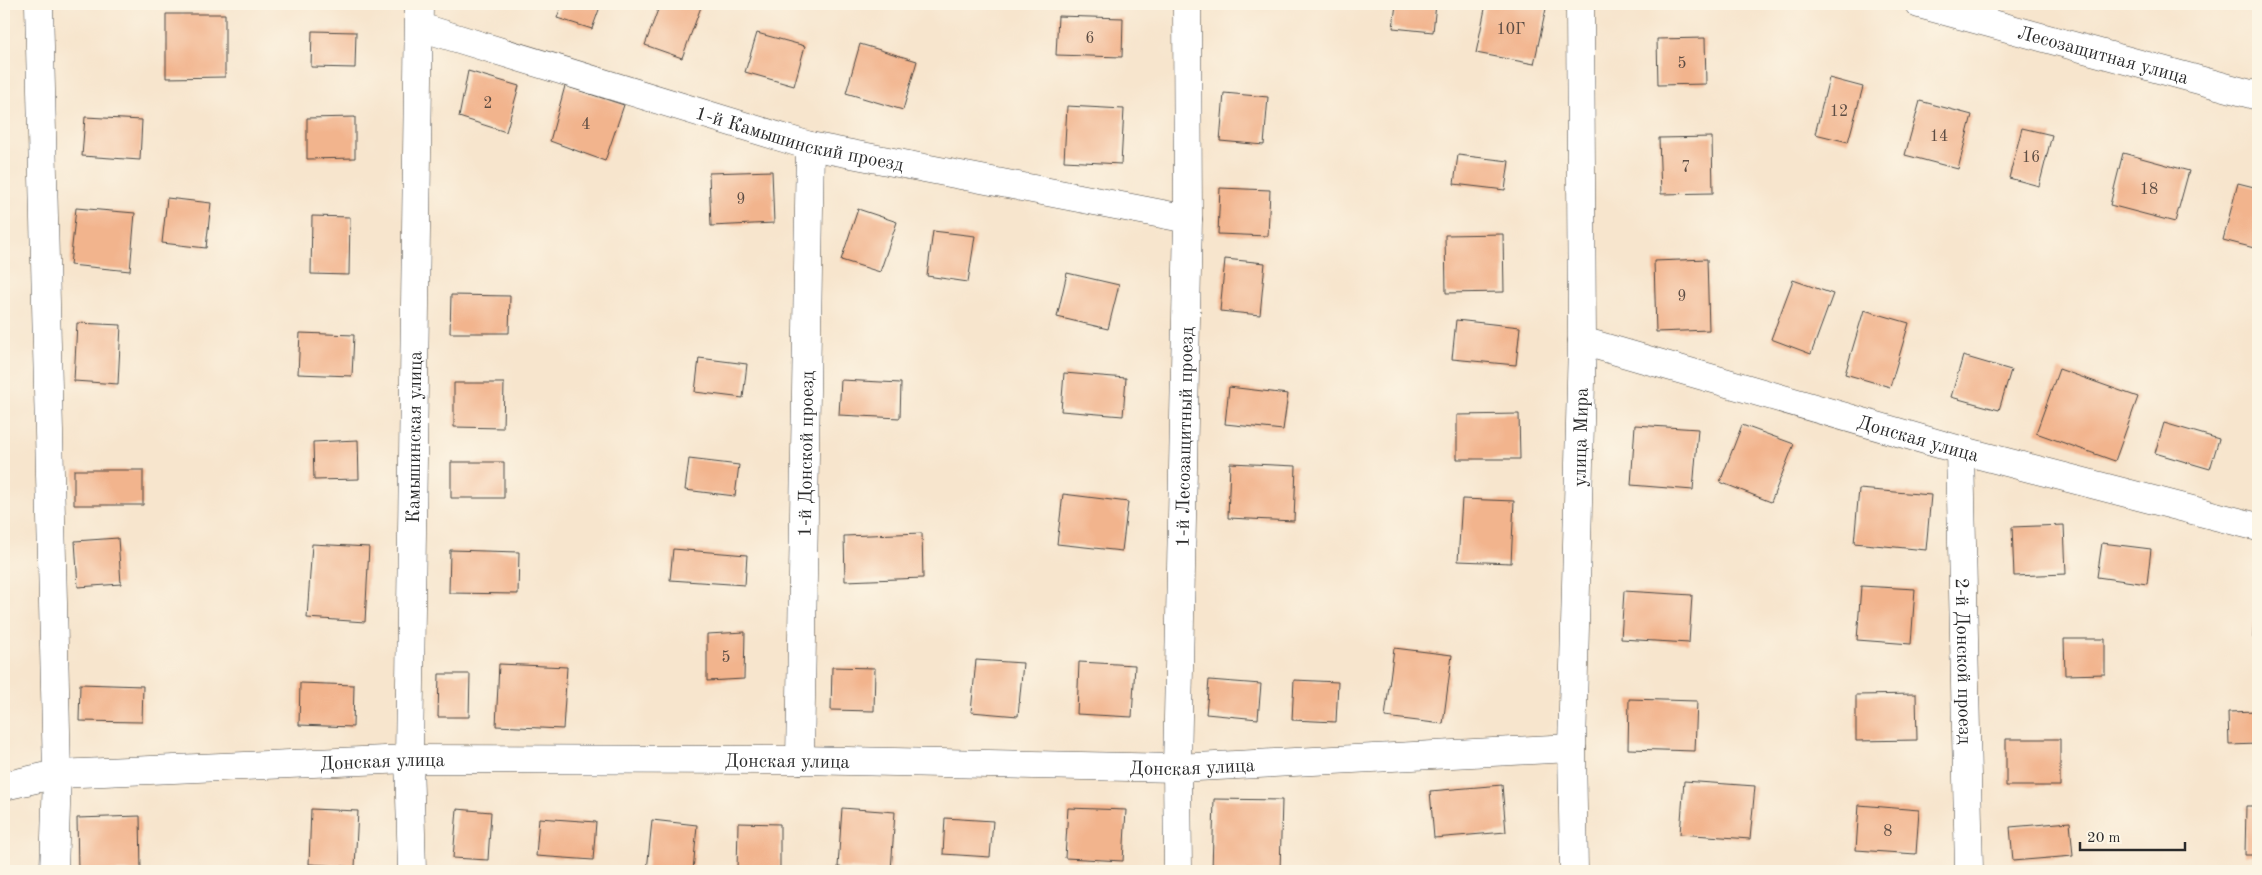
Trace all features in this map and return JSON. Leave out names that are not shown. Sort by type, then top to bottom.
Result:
[{"type":"street","points":[[39,4],[57,774],[54,871]]},
{"type":"street","name":"1-й Лесозащитный проезд","points":[[1178,871],[1177,768],[1188,219],[1187,4]]},
{"type":"street","name":"улица Мира","points":[[1574,871],[1572,748],[1582,341],[1580,4]]},
{"type":"street","name":"Лесозащитная улица","points":[[1919,4],[2258,96]]},
{"type":"street","name":"1-й Камышинский проезд","points":[[419,16],[810,146],[1188,219]]},
{"type":"street","name":"Камышинская улица","points":[[412,871],[409,759],[419,16]]},
{"type":"street","name":"1-й Донской проезд","points":[[800,760],[810,146]]},
{"type":"street","name":"Донская улица","points":[[1582,341],[1960,450],[2258,527]]},
{"type":"street","name":"2-й Донской проезд","points":[[1960,450],[1969,871]]},
{"type":"street","name":"Донская улица","points":[[4,786],[57,774],[409,759],[800,760],[1177,768],[1572,748]]},
{"type":"building","points":[[562,4],[601,4],[592,29],[557,18]]},
{"type":"building","points":[[660,4],[693,4],[701,7],[682,58],[645,45]]},
{"type":"building","points":[[1396,4],[1436,4],[1433,32],[1393,28]]},
{"type":"building","points":[[1486,4],[1547,4],[1534,64],[1476,53]]},
{"type":"building","points":[[166,14],[225,14],[225,77],[166,78]]},
{"type":"building","points":[[1058,16],[1123,18],[1122,57],[1056,55]]},
{"type":"building","points":[[312,31],[356,32],[355,68],[311,67]]},
{"type":"building","points":[[757,33],[805,46],[794,86],[745,72]]},
{"type":"building","points":[[1705,38],[1706,84],[1658,85],[1657,39]]},
{"type":"building","points":[[860,44],[917,61],[903,110],[846,93]]},
{"type":"building","points":[[468,71],[519,86],[506,132],[459,117]]},
{"type":"building","points":[[1829,78],[1863,87],[1848,142],[1815,134]]},
{"type":"building","points":[[565,86],[624,105],[605,161],[550,141]]},
{"type":"building","points":[[1224,93],[1268,97],[1264,145],[1220,141]]},
{"type":"building","points":[[1920,101],[1972,115],[1958,169],[1905,155]]},
{"type":"building","points":[[1067,106],[1124,109],[1121,164],[1064,161]]},
{"type":"building","points":[[85,117],[142,120],[140,160],[82,156]]},
{"type":"building","points":[[355,117],[355,158],[307,159],[307,118]]},
{"type":"building","points":[[2022,128],[2052,135],[2039,186],[2009,178]]},
{"type":"building","points":[[1712,137],[1713,193],[1661,194],[1659,138]]},
{"type":"building","points":[[2123,153],[2189,171],[2175,222],[2110,205]]},
{"type":"building","points":[[1458,155],[1509,161],[1505,190],[1454,184]]},
{"type":"building","points":[[772,171],[774,223],[711,226],[709,173]]},
{"type":"building","points":[[2238,183],[2258,188],[2258,249],[2223,240]]},
{"type":"building","points":[[1220,188],[1270,190],[1268,236],[1218,234]]},
{"type":"building","points":[[167,198],[211,203],[206,248],[162,243]]},
{"type":"building","points":[[76,208],[135,213],[130,271],[70,265]]},
{"type":"building","points":[[858,209],[897,222],[880,272],[841,260]]},
{"type":"building","points":[[312,216],[350,217],[349,275],[311,274]]},
{"type":"building","points":[[933,231],[975,236],[968,282],[927,276]]},
{"type":"building","points":[[1503,234],[1504,292],[1446,293],[1445,235]]},
{"type":"building","points":[[1225,259],[1265,263],[1260,315],[1220,311]]},
{"type":"building","points":[[1707,259],[1709,330],[1656,332],[1654,261]]},
{"type":"building","points":[[1067,273],[1119,285],[1108,329],[1057,317]]},
{"type":"building","points":[[1793,280],[1833,294],[1811,354],[1771,339]]},
{"type":"building","points":[[451,295],[510,296],[509,333],[450,333]]},
{"type":"building","points":[[1864,310],[1909,323],[1890,387],[1845,374]]},
{"type":"building","points":[[1456,320],[1520,327],[1516,365],[1452,359]]},
{"type":"building","points":[[77,323],[121,325],[118,384],[74,381]]},
{"type":"building","points":[[300,333],[354,335],[352,376],[298,374]]},
{"type":"building","points":[[1963,356],[2011,370],[1999,410],[1951,397]]},
{"type":"building","points":[[699,358],[747,364],[743,398],[695,392]]},
{"type":"building","points":[[2059,369],[2138,397],[2115,461],[2036,433]]},
{"type":"building","points":[[1064,373],[1126,378],[1123,416],[1061,411]]},
{"type":"building","points":[[841,380],[901,383],[900,418],[839,415]]},
{"type":"building","points":[[454,383],[504,383],[503,428],[454,427]]},
{"type":"building","points":[[1229,387],[1288,394],[1283,430],[1225,424]]},
{"type":"building","points":[[1519,414],[1520,459],[1457,459],[1457,415]]},
{"type":"building","points":[[2164,423],[2219,439],[2210,469],[2155,453]]},
{"type":"building","points":[[1635,425],[1698,429],[1693,490],[1631,485]]},
{"type":"building","points":[[1742,425],[1794,444],[1771,502],[1720,482]]},
{"type":"building","points":[[358,440],[359,479],[314,480],[313,442]]},
{"type":"building","points":[[689,459],[739,465],[735,496],[685,490]]},
{"type":"building","points":[[451,462],[504,462],[504,498],[451,498]]},
{"type":"building","points":[[1230,463],[1296,466],[1294,521],[1228,518]]},
{"type":"building","points":[[74,470],[143,470],[143,505],[74,505]]},
{"type":"building","points":[[1859,489],[1931,495],[1926,550],[1854,543]]},
{"type":"building","points":[[1063,494],[1128,502],[1122,551],[1057,544]]},
{"type":"building","points":[[1462,499],[1514,501],[1511,563],[1458,561]]},
{"type":"building","points":[[2064,525],[2066,574],[2014,576],[2012,527]]},
{"type":"building","points":[[922,533],[923,578],[845,581],[844,536]]},
{"type":"building","points":[[118,538],[121,584],[78,587],[75,541]]},
{"type":"building","points":[[2102,543],[2151,549],[2147,584],[2097,577]]},
{"type":"building","points":[[312,544],[369,547],[365,622],[307,618]]},
{"type":"building","points":[[673,549],[747,555],[745,585],[670,580]]},
{"type":"building","points":[[450,550],[519,552],[518,594],[449,593]]},
{"type":"building","points":[[1861,586],[1915,589],[1911,644],[1857,640]]},
{"type":"building","points":[[1624,591],[1692,595],[1689,643],[1621,639]]},
{"type":"building","points":[[2255,591],[2258,591],[2258,639],[2253,638]]},
{"type":"building","points":[[745,632],[744,679],[707,681],[707,634]]},
{"type":"building","points":[[2064,639],[2105,639],[2105,674],[2065,675]]},
{"type":"building","points":[[1394,648],[1452,655],[1443,724],[1385,717]]},
{"type":"building","points":[[976,660],[1023,663],[1018,716],[971,712]]},
{"type":"building","points":[[1079,662],[1135,665],[1132,717],[1077,714]]},
{"type":"building","points":[[499,664],[567,667],[563,729],[496,726]]},
{"type":"building","points":[[832,667],[875,668],[874,711],[831,710]]},
{"type":"building","points":[[439,674],[470,674],[469,717],[438,717]]},
{"type":"building","points":[[1209,680],[1261,684],[1258,719],[1206,714]]},
{"type":"building","points":[[1294,680],[1338,682],[1336,722],[1292,720]]},
{"type":"building","points":[[300,683],[354,685],[353,727],[299,725]]},
{"type":"building","points":[[80,684],[143,686],[142,722],[79,721]]},
{"type":"building","points":[[1916,694],[1917,740],[1856,741],[1856,695]]},
{"type":"building","points":[[1629,699],[1697,701],[1695,751],[1628,749]]},
{"type":"building","points":[[2258,711],[2258,744],[2229,745],[2228,712]]},
{"type":"building","points":[[2006,739],[2060,739],[2060,786],[2006,786]]},
{"type":"building","points":[[1684,781],[1755,786],[1750,839],[1680,834]]},
{"type":"building","points":[[1502,785],[1506,832],[1434,838],[1430,791]]},
{"type":"building","points":[[1214,799],[1282,800],[1280,871],[1212,871]]},
{"type":"building","points":[[1859,805],[1919,810],[1916,854],[1856,850]]},
{"type":"building","points":[[2246,806],[2258,806],[2258,855],[2245,855]]},
{"type":"building","points":[[842,808],[895,812],[891,871],[838,867]]},
{"type":"building","points":[[1068,808],[1126,810],[1123,861],[1065,858]]},
{"type":"building","points":[[311,809],[358,811],[355,867],[309,864]]},
{"type":"building","points":[[457,809],[491,812],[488,860],[453,858]]},
{"type":"building","points":[[140,816],[141,871],[78,871],[77,818]]},
{"type":"building","points":[[539,818],[596,822],[593,860],[536,856]]},
{"type":"building","points":[[945,818],[993,821],[990,857],[943,854]]},
{"type":"building","points":[[652,820],[697,825],[693,871],[647,871]]},
{"type":"building","points":[[2070,822],[2073,856],[2013,861],[2010,827]]},
{"type":"building","points":[[738,823],[780,824],[780,870],[737,870]]}]
